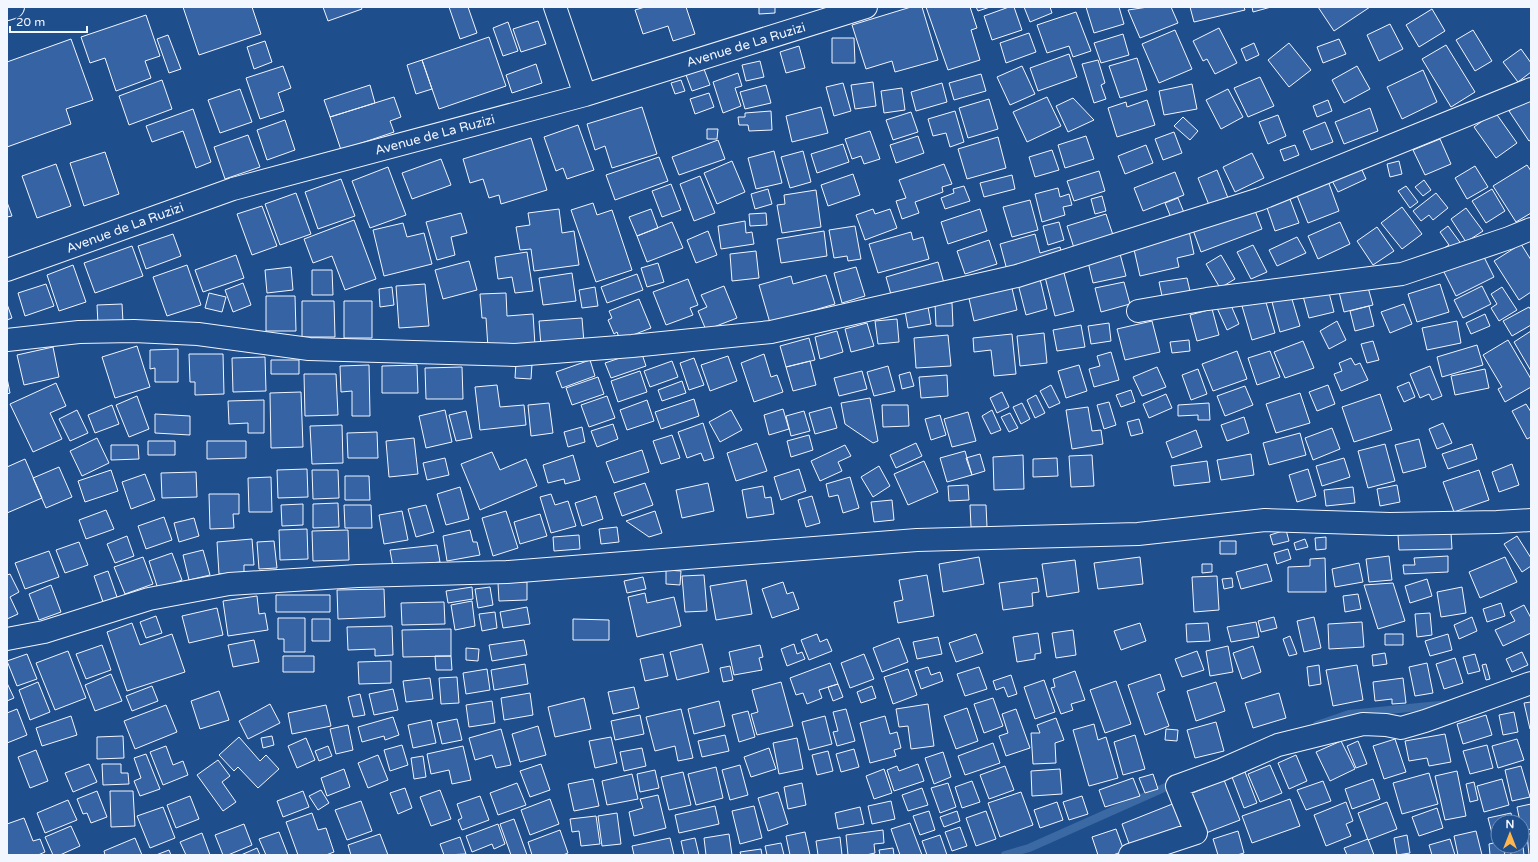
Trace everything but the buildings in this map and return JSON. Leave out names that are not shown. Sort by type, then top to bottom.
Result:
[{"type":"street","points":[[7,9],[13,7]]},
{"type":"street","points":[[554,7],[585,95]]},
{"type":"street","name":"Avenue de La Ruzizi","points":[[7,270],[233,190],[585,95],[866,7]]},
{"type":"street","points":[[7,340],[79,332],[134,331],[198,334],[309,348],[516,355],[632,346],[771,332],[1017,276],[1260,199],[1531,89]]},
{"type":"street","points":[[1138,311],[1207,299],[1402,274],[1509,238],[1531,229]]},
{"type":"street","points":[[7,639],[44,632],[149,599],[229,584],[358,576],[506,572],[917,540],[1138,534],[1265,520],[1390,524],[1531,520]]},
{"type":"street","points":[[1130,855],[1196,833],[1177,786],[1221,770],[1278,745],[1363,724],[1386,725],[1401,728],[1425,721],[1531,683]]},
{"type":"waterway","points":[[1317,725],[1349,714],[1449,704]]},
{"type":"waterway","points":[[1005,855],[1029,848],[1175,783]]}]
